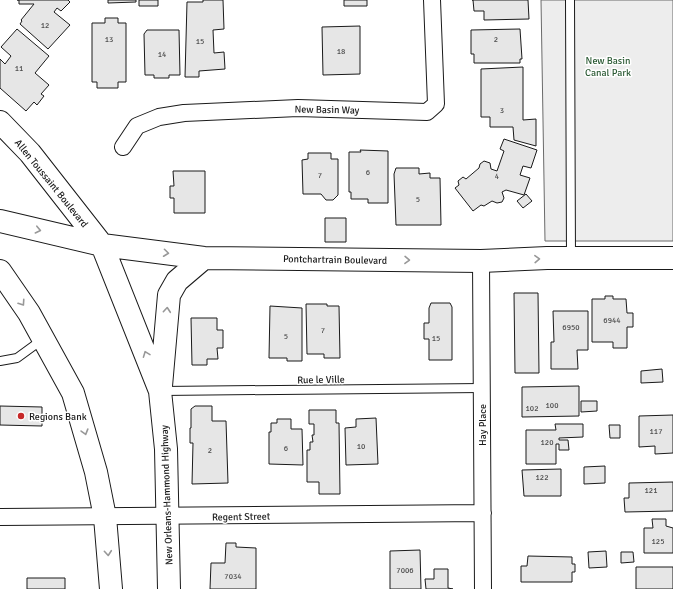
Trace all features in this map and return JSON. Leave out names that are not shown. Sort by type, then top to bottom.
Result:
[{"type":"main road","name":"Allen Toussaint Boulevard","points":[[0,122],[30,153],[102,245]]},
{"type":"main road","name":"Pontchartrain Boulevard","points":[[0,221],[102,245],[204,258],[481,261],[571,258],[673,258]]},
{"type":"main road","name":"New Orleans-Hammond Highway","points":[[102,245],[160,391],[166,449],[169,589]]},
{"type":"main road","points":[[160,391],[169,295],[177,281],[204,258]]},
{"type":"main road","points":[[0,271],[44,338],[73,393],[96,472],[105,517],[111,589]]},
{"type":"street","name":"New Basin Way","points":[[123,147],[138,126],[159,117],[184,113],[298,108],[427,112],[436,104],[432,0]]},
{"type":"street","name":"Hay Place","points":[[481,261],[483,589]]},
{"type":"street","name":"Regent Street","points":[[0,517],[482,513]]},
{"type":"lane","points":[[570,0],[571,258]]},
{"type":"lane","points":[[0,360],[17,358],[44,338]]},
{"type":"lane","name":"Rue le Ville","points":[[160,391],[482,388]]},
{"type":"shaded area","name":"New Basin Canal Park","points":[[541,0],[673,0],[673,241],[545,241]]},
{"type":"building","points":[[19,0],[68,0],[70,2],[61,11],[57,8],[54,12],[70,25],[48,49],[20,24],[22,21],[21,20],[34,4],[19,4]]},
{"type":"building","points":[[108,0],[136,0],[136,2],[108,3]]},
{"type":"building","points":[[139,0],[158,0],[158,6],[139,6]]},
{"type":"building","points":[[203,0],[223,0],[224,29],[213,30],[214,53],[224,52],[225,69],[199,71],[199,77],[185,77],[187,2],[203,2]]},
{"type":"building","points":[[344,0],[367,0],[367,6],[344,6]]},
{"type":"building","points":[[473,0],[528,0],[529,19],[484,20],[484,11],[474,11]]},
{"type":"building","points":[[105,18],[118,18],[118,23],[126,23],[126,82],[118,82],[118,88],[97,88],[97,82],[92,82],[92,23],[105,23]]},
{"type":"building","points":[[360,26],[360,74],[323,75],[322,27]]},
{"type":"building","points":[[17,29],[49,56],[35,73],[49,85],[41,94],[44,96],[37,105],[34,102],[26,111],[0,88],[0,59],[5,64],[11,56],[1,47]]},
{"type":"building","points":[[520,29],[522,59],[520,59],[520,63],[474,63],[474,54],[471,54],[471,30]]},
{"type":"building","points":[[147,30],[179,30],[180,75],[169,75],[169,78],[154,78],[154,75],[145,75],[144,34]]},
{"type":"building","points":[[523,67],[523,120],[536,119],[536,146],[514,140],[513,127],[490,127],[490,117],[481,117],[481,69]]},
{"type":"building","points":[[504,139],[537,150],[531,168],[523,166],[520,175],[530,178],[524,195],[506,190],[502,192],[504,198],[502,202],[497,203],[492,201],[484,206],[481,205],[473,211],[455,188],[459,185],[458,181],[463,177],[466,179],[479,168],[480,164],[484,161],[490,163],[491,169],[497,171],[504,151],[500,149]]},
{"type":"building","points":[[360,150],[388,151],[388,203],[368,203],[368,199],[351,199],[351,192],[349,192],[349,152],[361,152]]},
{"type":"building","points":[[308,153],[331,153],[331,159],[338,159],[338,195],[333,200],[326,200],[321,194],[303,194],[302,160],[308,159]]},
{"type":"building","points":[[396,168],[419,168],[419,174],[430,173],[430,178],[440,178],[441,225],[396,225],[394,174]]},
{"type":"building","points":[[173,171],[205,171],[205,213],[174,213],[174,198],[170,198],[170,186],[174,186]]},
{"type":"building","points":[[526,194],[532,201],[523,208],[517,201]]},
{"type":"building","points":[[325,218],[346,218],[346,242],[325,242]]},
{"type":"building","points":[[514,293],[538,293],[539,373],[515,373]]},
{"type":"building","points":[[605,296],[613,296],[613,299],[626,299],[627,313],[633,313],[633,327],[627,327],[627,348],[613,348],[613,342],[592,342],[592,299],[605,299]]},
{"type":"building","points":[[431,303],[450,303],[452,307],[452,360],[429,360],[429,339],[424,339],[424,323],[429,323],[429,308]]},
{"type":"building","points":[[306,304],[327,304],[327,306],[339,306],[340,358],[324,358],[324,354],[307,354]]},
{"type":"building","points":[[270,306],[302,308],[302,361],[287,361],[287,358],[269,358]]},
{"type":"building","points":[[553,311],[588,311],[588,350],[577,350],[578,369],[551,369],[551,342],[554,342]]},
{"type":"building","points":[[191,318],[217,318],[217,330],[223,330],[223,348],[217,348],[218,359],[207,359],[207,365],[192,365]]},
{"type":"building","points":[[662,369],[663,382],[641,383],[641,371]]},
{"type":"building","points":[[579,386],[579,416],[522,417],[522,387]]},
{"type":"building","points":[[581,401],[597,401],[597,411],[581,412]]},
{"type":"building","name":"Regions Bank","points":[[0,406],[42,407],[42,426],[0,425]]},
{"type":"building","points":[[195,406],[212,406],[212,421],[226,421],[228,483],[192,484],[193,443],[190,443],[190,428],[191,409]]},
{"type":"building","points":[[309,410],[336,410],[336,423],[339,423],[340,494],[319,494],[319,482],[307,482],[307,450],[310,450],[310,442],[313,442],[312,435],[314,435],[314,424],[309,424]]},
{"type":"building","points":[[673,415],[673,453],[655,454],[655,446],[639,447],[639,416]]},
{"type":"building","points":[[376,418],[378,464],[346,465],[345,428],[356,427],[356,419]]},
{"type":"building","points":[[277,419],[291,419],[291,429],[302,429],[303,465],[269,464],[269,432],[271,432],[271,423],[277,423]]},
{"type":"building","points":[[555,424],[583,424],[583,437],[559,438],[559,440],[568,440],[569,450],[559,450],[559,444],[556,444],[556,464],[526,464],[526,430],[556,430]]},
{"type":"building","points":[[609,425],[620,425],[620,438],[610,438]]},
{"type":"building","points":[[605,466],[605,483],[584,484],[584,467]]},
{"type":"building","points":[[561,469],[561,496],[524,496],[522,470]]},
{"type":"building","points":[[673,482],[673,511],[625,512],[624,498],[629,498],[629,483]]},
{"type":"building","points":[[652,519],[666,519],[666,526],[673,528],[673,553],[644,553],[644,528],[653,528]]},
{"type":"building","points":[[226,543],[236,543],[236,547],[256,548],[256,589],[210,589],[211,563],[225,563]]},
{"type":"building","points":[[420,550],[421,589],[390,589],[390,551]]},
{"type":"building","points":[[606,551],[607,567],[589,568],[588,552]]},
{"type":"building","points":[[621,552],[633,552],[634,562],[621,563]]},
{"type":"building","points":[[528,556],[572,557],[572,564],[575,564],[575,572],[572,572],[572,582],[521,582],[521,566],[527,566]]},
{"type":"building","points":[[636,567],[673,567],[673,589],[636,589]]},
{"type":"building","points":[[434,569],[448,569],[448,588],[453,589],[426,589],[425,579],[434,579]]},
{"type":"building","points":[[27,578],[65,578],[65,589],[27,589]]},
{"type":"place","name":"Regions Bank","points":[[21,416]]}]
